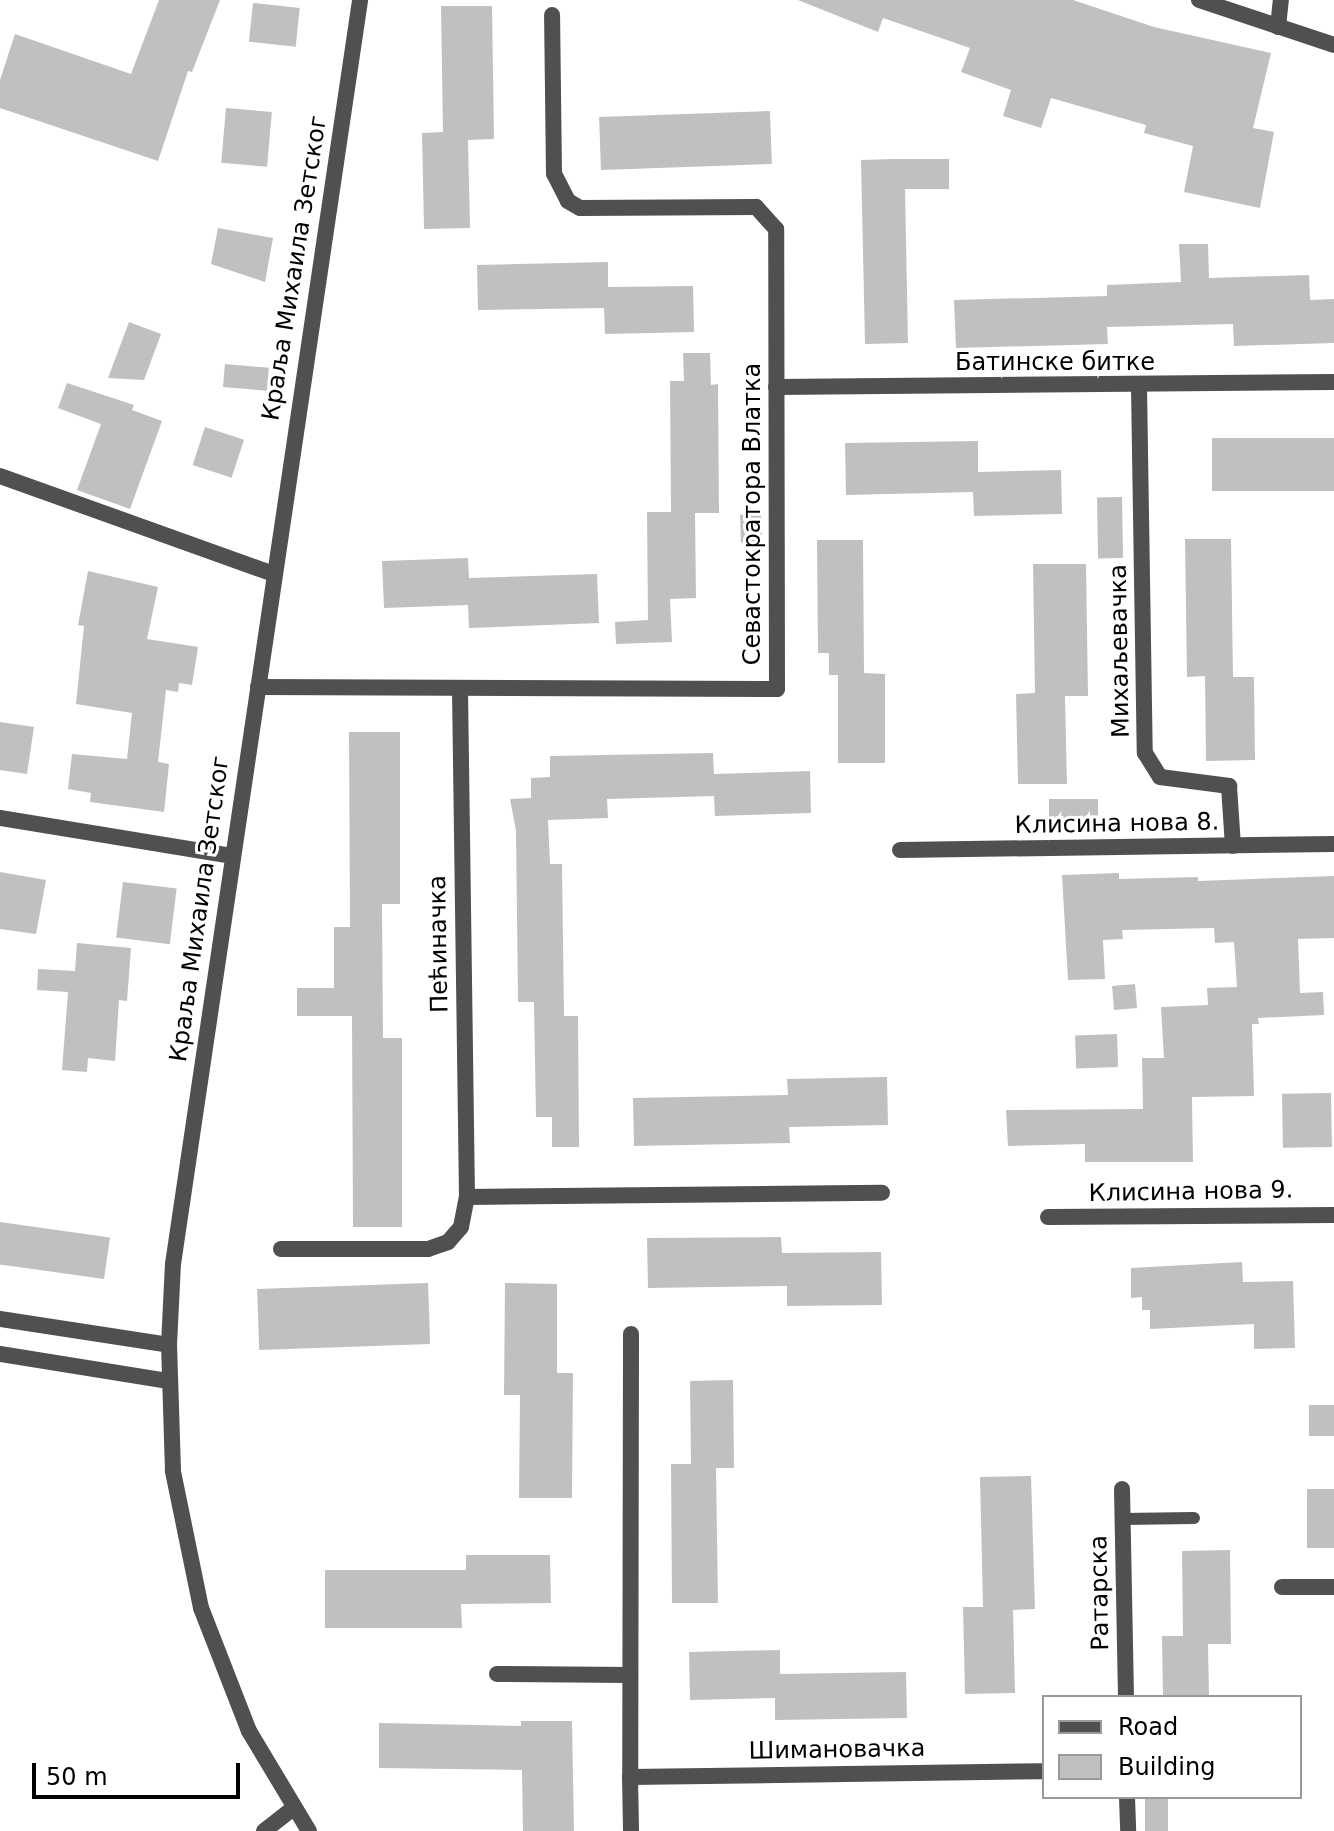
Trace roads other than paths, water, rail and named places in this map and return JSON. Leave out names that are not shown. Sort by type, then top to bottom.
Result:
[{"type":"street","name":"Краља Михаила Зетског","points":[[309,1831],[293,1808],[234,1699],[201,1608],[173,1471],[169,1345],[173,1264],[360,0]]},
{"type":"street","points":[[1199,0],[1334,45]]},
{"type":"street","points":[[1278,27],[1281,0]]},
{"type":"street","name":"Севастократора Влатка","points":[[258,687],[777,689],[776,229],[765,212],[756,207],[580,208],[558,188],[552,15]]},
{"type":"street","name":"Батинске битке","points":[[776,387],[1139,387],[1334,382]]},
{"type":"street","name":"Михаљевачка","points":[[1139,387],[1145,753],[1160,777],[1229,786],[1233,846]]},
{"type":"street","points":[[0,476],[273,574]]},
{"type":"street","name":"Пећиначка","points":[[281,1249],[440,1247],[461,1227],[467,1197],[460,690]]},
{"type":"street","points":[[0,818],[233,856]]},
{"type":"street","name":"Клисина нова 8.","points":[[900,850],[1334,844]]},
{"type":"street","points":[[467,1197],[882,1193]]},
{"type":"street","name":"Клисина нова 9.","points":[[1048,1217],[1334,1215]]},
{"type":"street","points":[[0,1319],[169,1345]]},
{"type":"street","points":[[631,1334],[631,1831]]},
{"type":"street","points":[[0,1354],[169,1381]]},
{"type":"street","name":"Ратарска","points":[[1122,1489],[1126,1695]]},
{"type":"street","points":[[1282,1587],[1334,1587]]},
{"type":"street","points":[[497,1674],[630,1675]]},
{"type":"street","name":"Шимановачка","points":[[630,1777],[1042,1771]]},
{"type":"street","points":[[1127,1799],[1128,1831]]},
{"type":"street","points":[[264,1831],[293,1808]]},
{"type":"lane","points":[[1123,1519],[1194,1518]]}]
